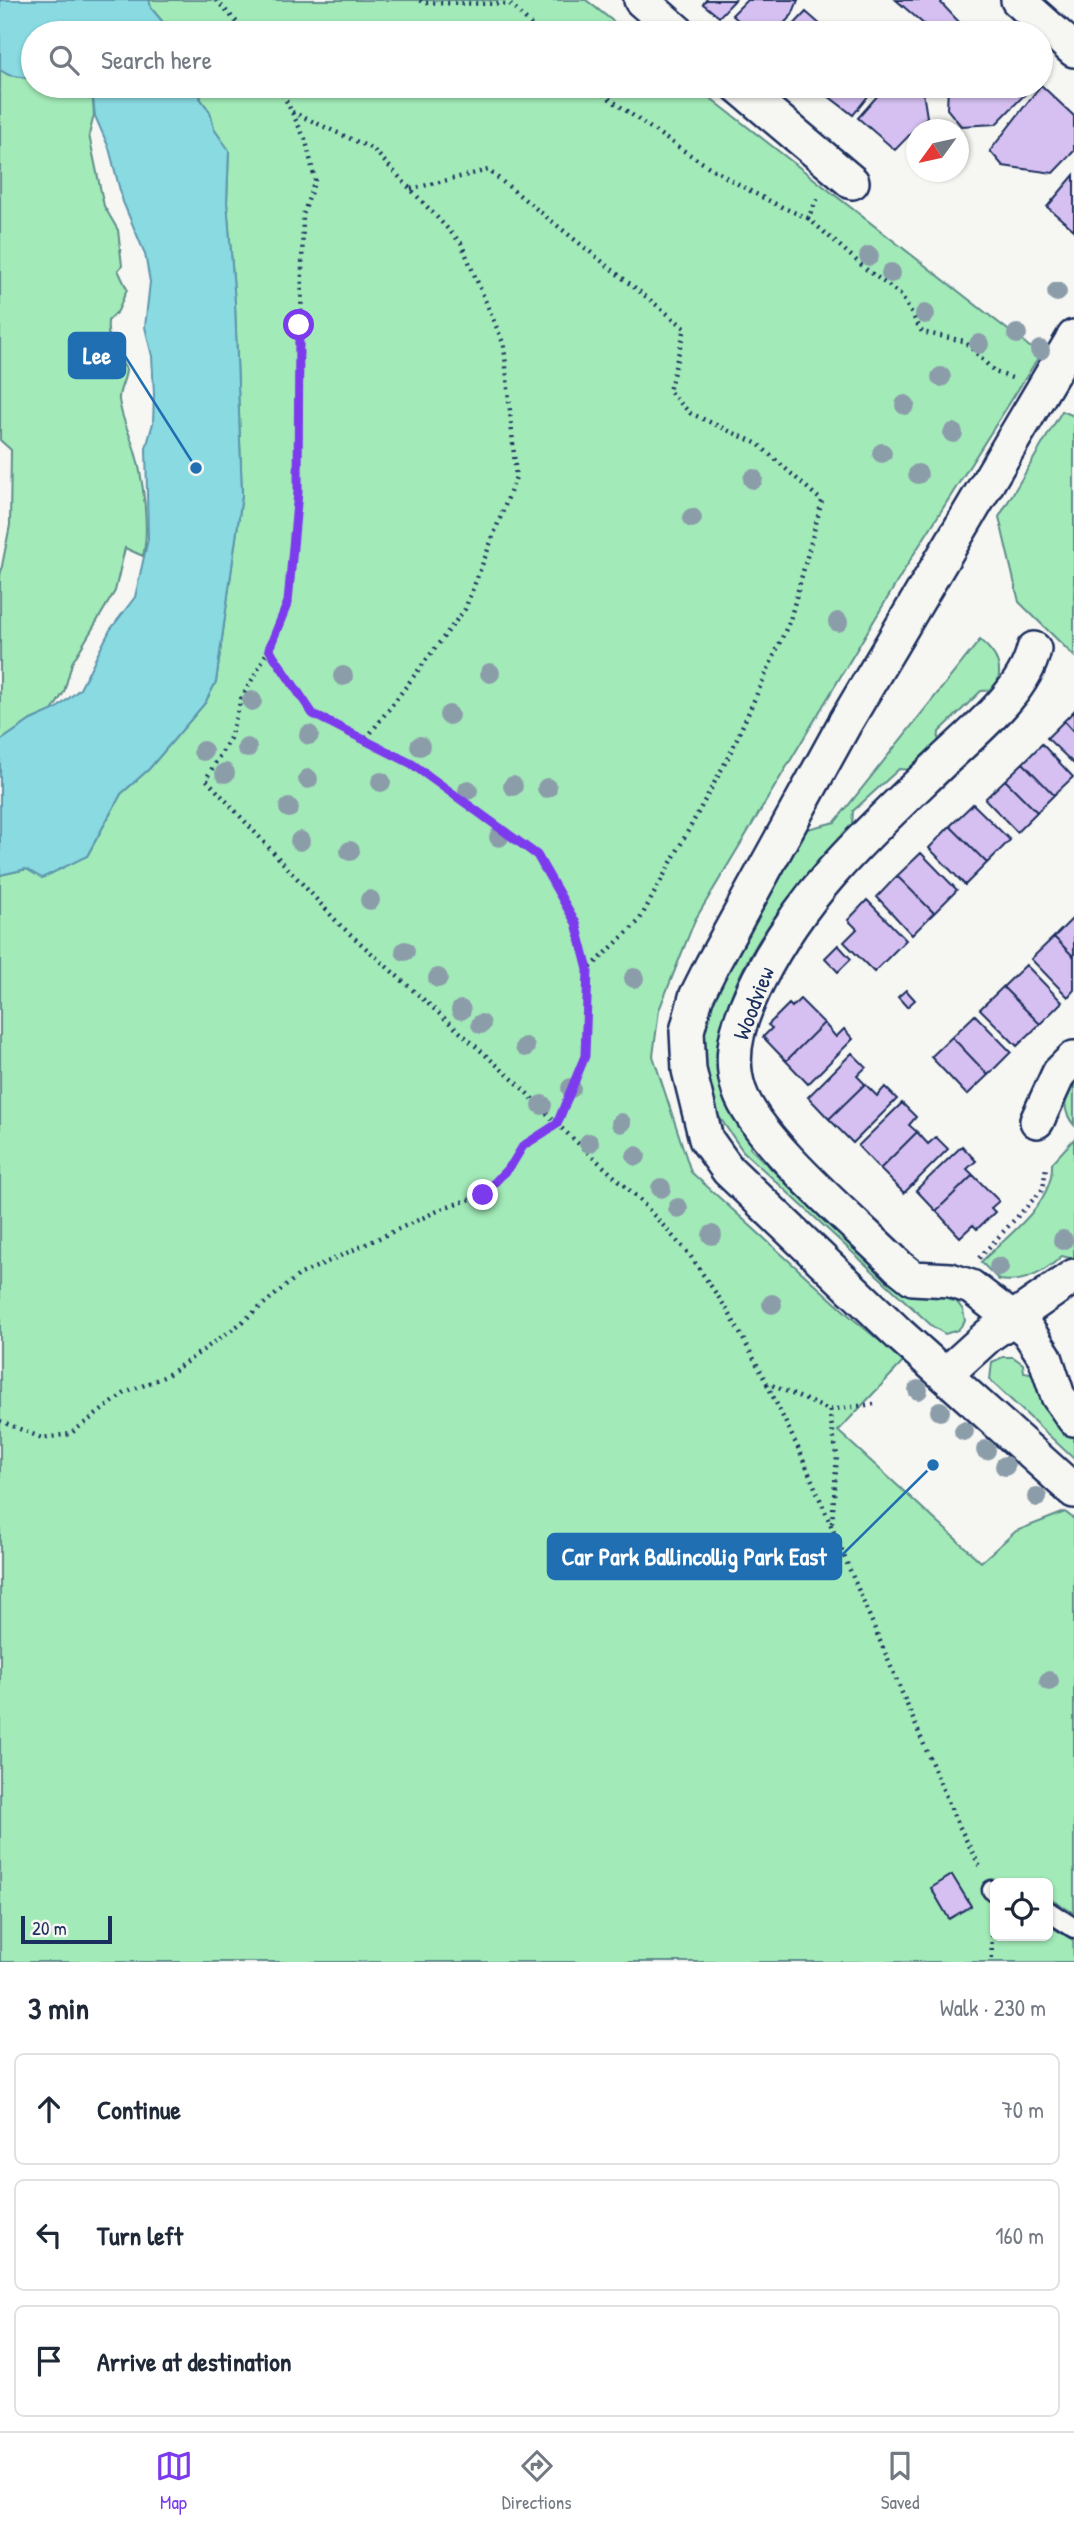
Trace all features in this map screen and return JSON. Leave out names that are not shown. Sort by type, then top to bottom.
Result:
[{"type":"street","points":[[641,0],[665,21]]},
{"type":"street","points":[[1018,0],[1042,21]]},
{"type":"street","points":[[1053,31],[1074,50]]},
{"type":"street","points":[[752,98],[843,175]]},
{"type":"street","points":[[1074,337],[1057,379],[845,723],[712,965],[696,997],[687,1031],[695,1104],[706,1139],[728,1170],[945,1375],[1074,1491]]},
{"type":"street","name":"Woodview","points":[[1034,649],[1030,667],[1014,687],[950,753],[870,828],[834,866],[795,915],[749,998],[735,1047],[740,1091],[749,1109],[780,1149],[854,1224],[913,1278],[950,1280],[971,1287],[1028,1331],[1045,1357],[1058,1396],[1074,1419]]},
{"type":"street","points":[[1037,1121],[1059,1073],[1074,1058]]},
{"type":"street","points":[[945,1375],[1012,1318],[1074,1276]]},
{"type":"lane","points":[[1053,1914],[1074,1928]]},
{"type":"path","points":[[216,0],[236,21]]},
{"type":"path","points":[[420,0],[425,3],[510,4],[527,21]]},
{"type":"path","points":[[285,98],[306,141],[316,180],[303,215],[298,492],[288,602],[269,649],[241,699],[230,738],[206,779],[340,925],[518,1084],[557,1124],[639,1199],[681,1244],[728,1311],[767,1383],[831,1525],[955,1818],[990,1883]]},
{"type":"path","points":[[610,98],[778,206],[808,218],[866,269],[901,295],[922,332],[964,341],[995,372],[1057,379]]},
{"type":"path","points":[[292,112],[373,149],[461,243],[504,345],[516,477],[465,609],[366,739]]},
{"type":"path","points":[[411,190],[488,170],[685,328],[669,391],[690,413],[758,444],[822,501],[790,620],[730,754],[639,921],[588,970]]},
{"type":"path","points":[[808,218],[843,175]]},
{"type":"path","points":[[0,1421],[42,1437],[70,1434],[125,1394],[166,1376],[236,1327],[299,1275],[433,1213],[483,1195],[512,1164],[523,1146],[557,1124],[585,1056],[588,970],[576,923],[537,855],[412,764],[313,714],[269,649]]},
{"type":"path","points":[[973,1264],[1043,1189],[1046,1167]]},
{"type":"path","points":[[767,1383],[830,1410],[874,1404]]},
{"type":"path","points":[[830,1410],[837,1456],[831,1525]]},
{"type":"path","points":[[992,1962],[993,1941]]},
{"type":"green space","points":[[149,0],[586,0],[613,21],[162,21],[151,8]]},
{"type":"green space","points":[[0,70],[21,77],[21,98],[93,98],[94,115],[89,135],[104,206],[118,230],[122,266],[118,270],[127,289],[118,311],[108,321],[108,336],[126,369],[119,400],[140,473],[146,532],[143,556],[125,548],[115,591],[72,663],[64,692],[52,711],[31,720],[0,741],[0,576],[10,525],[11,450],[0,440]]},
{"type":"green space","points":[[200,98],[710,98],[1040,355],[912,557],[695,920],[659,1010],[653,1056],[691,1172],[852,1318],[904,1361],[838,1431],[981,1562],[1016,1531],[1065,1512],[1074,1519],[1074,1913],[1053,1901],[1053,1878],[990,1878],[990,1941],[1053,1941],[1053,1928],[1073,1940],[1074,1962],[0,1962],[0,875],[87,856],[121,794],[149,769],[205,703],[216,682],[242,495],[235,303],[227,202],[229,151],[214,129],[210,112]]},
{"type":"green space","points":[[1062,411],[1074,416],[1074,656],[1019,602],[999,517]]},
{"type":"green space","points":[[980,640],[998,662],[999,675],[995,690],[981,691],[939,732],[938,745],[912,770],[899,769],[853,811],[852,825],[808,873],[766,930],[748,960],[733,991],[723,1022],[719,1053],[720,1074],[752,1137],[750,1148],[810,1207],[822,1207],[948,1293],[949,1300],[956,1301],[963,1310],[965,1321],[958,1330],[945,1334],[932,1326],[743,1151],[713,1108],[702,1042],[712,997],[744,935],[807,829],[835,822]]},
{"type":"green space","points":[[1074,1085],[1074,1125],[1065,1105],[1067,1094]]},
{"type":"green space","points":[[1074,1139],[1074,1259],[1062,1256],[1034,1275],[1017,1280],[999,1280],[981,1262],[1016,1230],[1038,1205],[1051,1178],[1052,1163]]},
{"type":"green space","points":[[1003,1357],[1013,1357],[1023,1364],[1024,1372],[1036,1374],[1041,1400],[1074,1435],[1074,1459],[990,1380],[992,1362]]},
{"type":"water","points":[[0,0],[149,0],[151,8],[162,21],[21,21],[21,77],[0,70]]},
{"type":"water","points":[[93,98],[200,98],[210,112],[214,129],[229,150],[227,202],[235,303],[242,495],[216,682],[205,703],[149,769],[121,794],[87,856],[42,878],[26,869],[0,875],[0,741],[31,720],[56,709],[80,689],[110,630],[135,597],[148,539],[146,448],[153,423],[154,394],[152,356],[145,327],[150,282],[145,254],[123,202],[109,148],[95,116]]},
{"type":"building","points":[[706,0],[735,0],[719,17],[703,4]]},
{"type":"building","points":[[747,0],[798,0],[786,21],[739,21],[732,15]]},
{"type":"building","points":[[896,0],[943,0],[941,3],[958,21],[920,21]]},
{"type":"building","points":[[806,12],[816,21],[797,21]]},
{"type":"building","points":[[1053,96],[1074,116],[1074,151],[1053,173],[1003,166],[990,151],[1031,98]]},
{"type":"building","points":[[831,98],[866,98],[853,115]]},
{"type":"building","points":[[876,98],[924,98],[927,117],[906,119],[906,139],[895,150],[858,118]]},
{"type":"building","points":[[947,98],[1021,98],[996,124],[969,126],[969,119],[955,119],[947,109]]},
{"type":"building","points":[[1074,175],[1074,230],[1047,207]]},
{"type":"building","points":[[1074,711],[1074,732],[1064,721]]},
{"type":"building","points":[[1064,721],[1074,732],[1074,764],[1047,738]]},
{"type":"building","points":[[1042,744],[1073,777],[1054,795],[1023,763]]},
{"type":"building","points":[[1023,763],[1054,795],[1037,812],[1005,780]]},
{"type":"building","points":[[1005,780],[1037,812],[1017,832],[985,799]]},
{"type":"building","points":[[973,804],[1010,840],[987,863],[950,826]]},
{"type":"building","points":[[950,826],[987,863],[965,885],[929,848]]},
{"type":"building","points":[[921,853],[957,890],[934,913],[897,876]]},
{"type":"building","points":[[897,876],[934,913],[912,935],[877,897]]},
{"type":"building","points":[[867,900],[906,940],[874,972],[844,942],[857,929],[848,920]]},
{"type":"building","points":[[1074,917],[1074,957],[1054,937]]},
{"type":"building","points":[[1054,937],[1074,957],[1074,990],[1068,997],[1031,959]]},
{"type":"building","points":[[838,945],[851,959],[838,972],[825,958]]},
{"type":"building","points":[[1026,965],[1062,1002],[1040,1024],[1003,987]]},
{"type":"building","points":[[1003,987],[1040,1024],[1017,1046],[980,1009]]},
{"type":"building","points":[[906,990],[915,1000],[907,1007],[898,997]]},
{"type":"building","points":[[800,999],[824,1023],[786,1061],[763,1037],[772,1028],[768,1025],[789,1004],[792,1007]]},
{"type":"building","points":[[975,1015],[1011,1052],[988,1075],[952,1037]]},
{"type":"building","points":[[824,1023],[836,1037],[844,1029],[853,1039],[808,1084],[786,1061]]},
{"type":"building","points":[[952,1037],[988,1075],[967,1095],[931,1057]]},
{"type":"building","points":[[852,1053],[866,1067],[857,1076],[865,1084],[829,1119],[808,1097]]},
{"type":"building","points":[[865,1084],[877,1096],[885,1087],[897,1099],[853,1143],[829,1119]]},
{"type":"building","points":[[902,1103],[916,1117],[909,1125],[917,1132],[880,1169],[858,1146]]},
{"type":"building","points":[[917,1132],[928,1144],[936,1137],[948,1149],[904,1193],[880,1169]]},
{"type":"building","points":[[962,1146],[976,1161],[967,1169],[973,1175],[936,1211],[916,1190]]},
{"type":"building","points":[[973,1175],[999,1201],[991,1208],[995,1212],[977,1229],[973,1225],[960,1237],[936,1211]]},
{"type":"building","points":[[952,1875],[971,1906],[949,1919],[931,1888]]},
{"type":"place","name":"Lee","points":[[196,468]]},
{"type":"place","name":"Car Park Ballincollig Park East","points":[[933,1465]]},
{"type":"route","points":[[299,325],[298,492],[288,602],[269,649],[313,714],[412,764],[537,855],[576,923],[588,970],[585,1056],[557,1124],[523,1146],[512,1164],[483,1195]]}]
